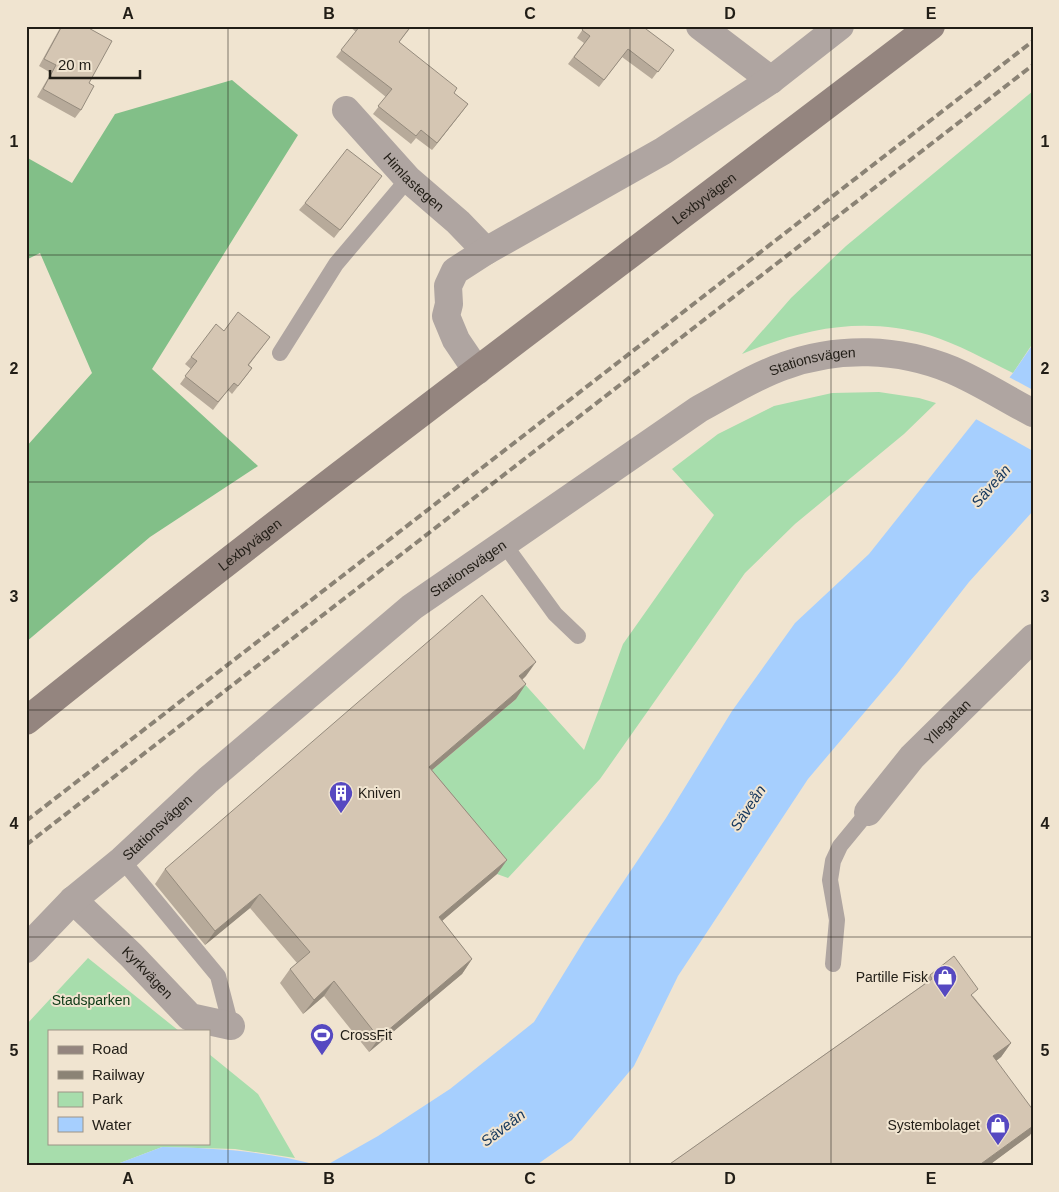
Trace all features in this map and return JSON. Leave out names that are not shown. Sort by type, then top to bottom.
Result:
[{"type":"street","points":[[700,26],[771,80]]},
{"type":"street","points":[[477,371],[456,340],[446,316],[449,304],[448,286],[455,271],[486,251],[663,151],[771,80],[840,26]]},
{"type":"street","name":"Lexbyvägen","points":[[26,721],[143,627],[931,26]]},
{"type":"street","name":"Himlastegen","points":[[346,110],[408,179],[458,222],[486,251]]},
{"type":"street","name":"Stationsvägen","points":[[26,949],[73,900],[122,860],[208,780],[412,607],[699,409],[744,384],[784,366],[828,354],[867,352],[893,354],[951,370],[1033,413]]},
{"type":"street","name":"Yllegatan","points":[[868,812],[912,757],[1033,638]]},
{"type":"street","name":"Kyrkvägen","points":[[73,900],[130,954],[190,1017],[231,1026]]},
{"type":"lane","points":[[280,353],[336,264],[408,179]]},
{"type":"lane","points":[[504,544],[555,614],[578,636]]},
{"type":"lane","points":[[833,964],[837,920],[830,880],[833,860],[840,846],[868,812]]},
{"type":"lane","points":[[122,860],[218,976],[231,1026]]},
{"type":"green space","points":[[232,80],[298,135],[152,369],[258,466],[150,537],[26,642],[26,447],[92,373],[40,253],[26,260],[26,157],[72,183],[115,114]]},
{"type":"green space","points":[[1033,91],[1033,343],[1013,373],[929,335],[881,326],[857,326],[811,332],[788,337],[742,354],[791,298],[846,246]]},
{"type":"green space","points":[[879,392],[919,398],[936,403],[904,434],[795,524],[745,573],[600,779],[508,878],[497,874],[419,781],[516,699],[521,680],[584,750],[623,644],[714,515],[672,469],[718,434],[774,406],[832,393]]},
{"type":"green space","name":"Stadsparken","points":[[88,958],[178,1030],[48,1030],[48,1144],[210,1144],[210,1055],[258,1094],[295,1158],[235,1149],[162,1147],[112,1166],[26,1166],[26,1025]]},
{"type":"water","name":"Säveån","points":[[1033,344],[1033,511],[969,582],[897,674],[808,779],[678,976],[634,1066],[572,1140],[535,1166],[325,1166],[378,1136],[450,1089],[534,1022],[585,939],[666,818],[732,711],[795,623],[869,554],[1013,373]]},
{"type":"water","points":[[162,1147],[242,1151],[321,1166],[112,1166]]},
{"type":"pier","points":[[1007,376],[1033,390],[1033,451],[974,418]]},
{"type":"building","points":[[62,26],[85,26],[112,41],[89,83],[94,86],[81,110],[43,89],[56,65],[44,59]]},
{"type":"building","points":[[360,26],[411,26],[399,42],[457,88],[454,93],[468,104],[437,143],[421,130],[416,136],[378,106],[392,89],[341,50]]},
{"type":"building","points":[[585,26],[642,26],[674,50],[658,72],[628,49],[604,80],[574,57],[590,36],[582,30]]},
{"type":"building","points":[[347,149],[382,176],[340,230],[305,203]]},
{"type":"building","points":[[238,312],[270,337],[248,365],[252,368],[238,386],[234,383],[218,402],[185,376],[197,361],[191,357],[216,324],[224,331]]},
{"type":"building","name":"Kniven","points":[[482,595],[536,662],[519,676],[526,684],[429,767],[507,860],[439,917],[472,959],[379,1038],[334,981],[314,1000],[290,969],[310,952],[260,894],[215,931],[165,869]]},
{"type":"building","points":[[954,956],[978,989],[971,995],[1011,1043],[993,1056],[1033,1110],[1033,1126],[978,1166],[667,1166],[932,979],[930,975]]},
{"type":"railway","points":[[26,821],[1033,41]]},
{"type":"railway","points":[[26,845],[1033,65]]},
{"type":"place","name":"Kniven","points":[[341,814]]},
{"type":"place","name":"Partille Fisk","points":[[945,998]]},
{"type":"place","name":"CrossFit","points":[[322,1056]]},
{"type":"place","name":"Systembolaget","points":[[998,1146]]}]
